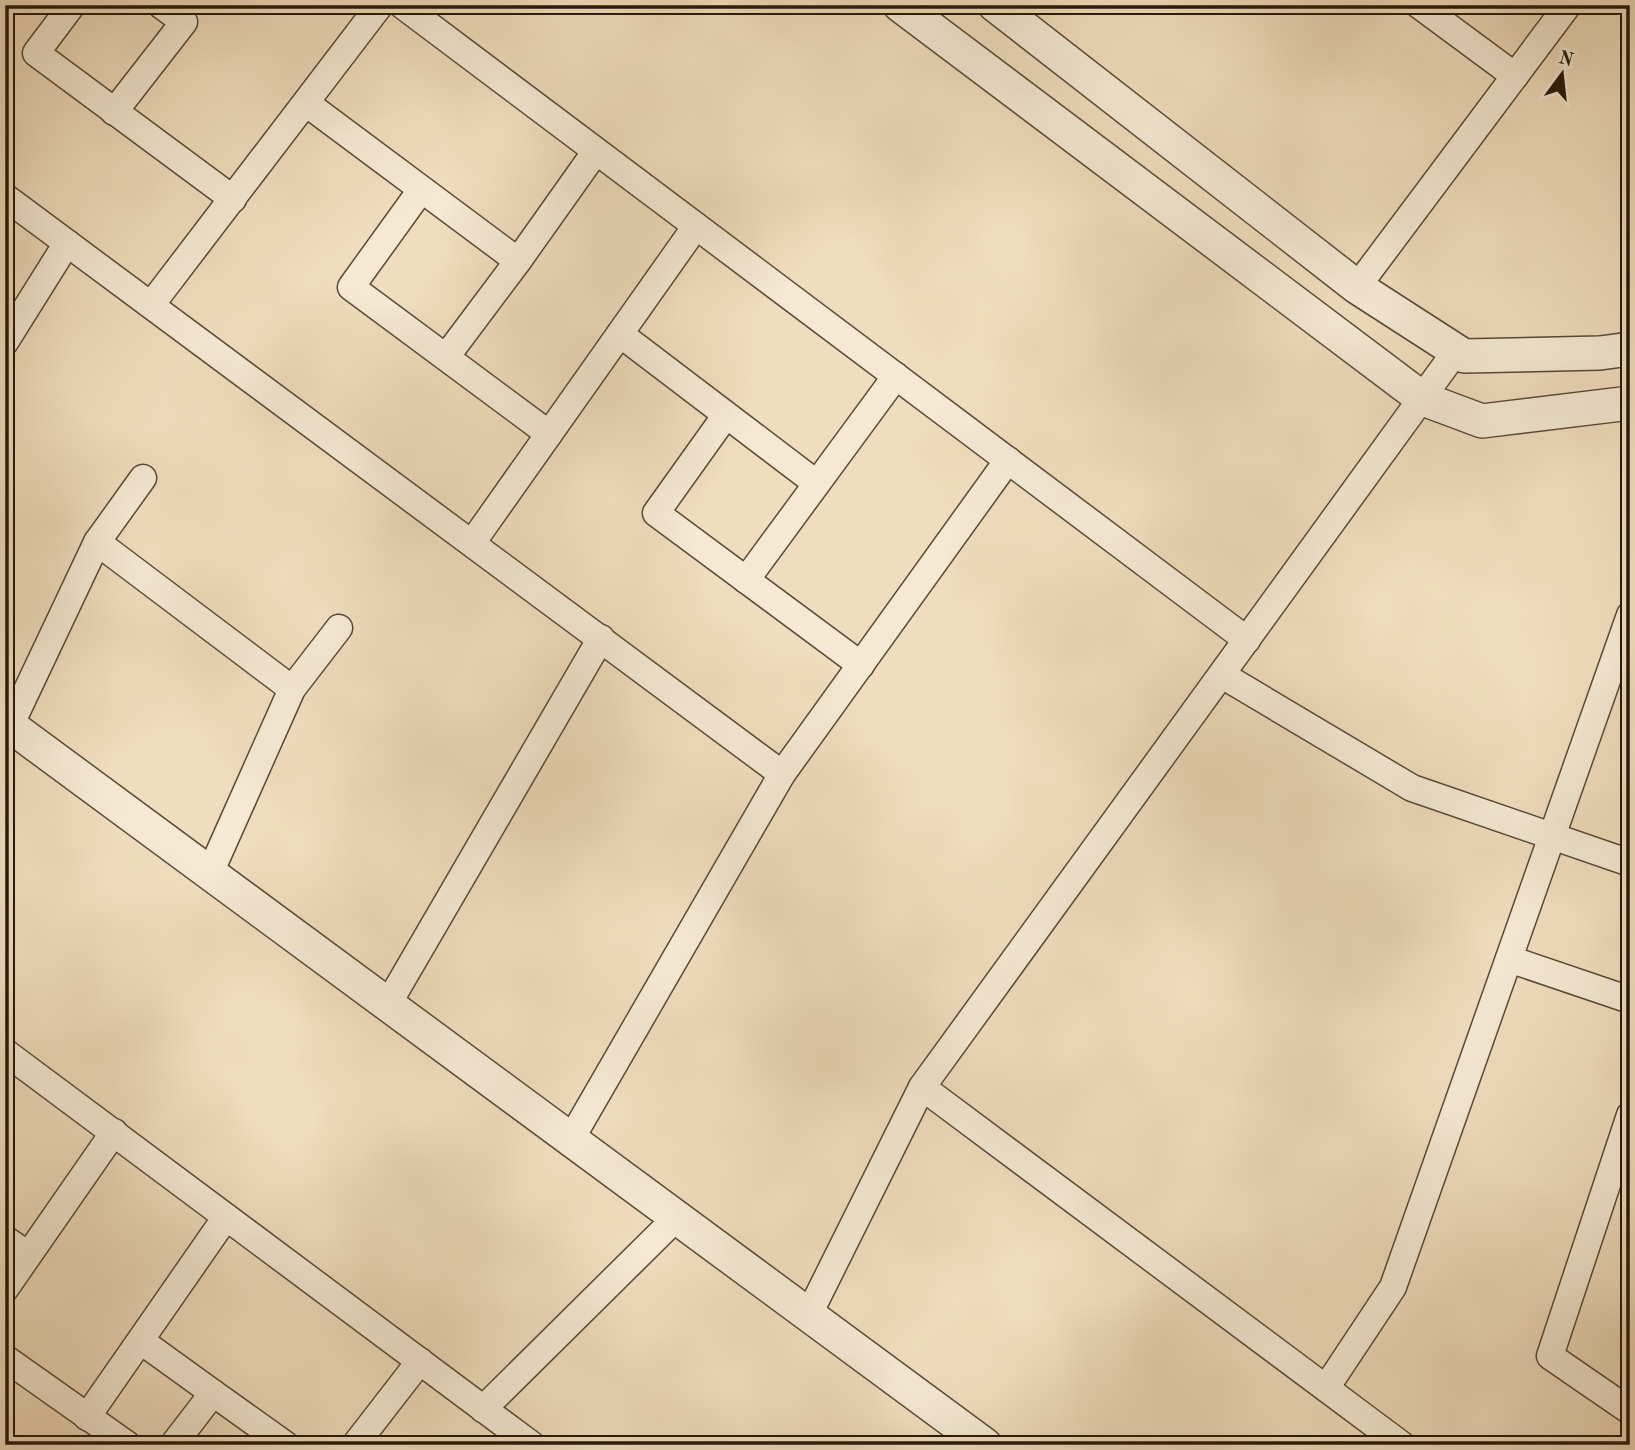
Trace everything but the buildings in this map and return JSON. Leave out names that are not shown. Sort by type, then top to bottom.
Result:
[{"type":"street","points":[[72,5],[36,53],[233,199]]},
{"type":"street","points":[[114,112],[191,14],[161,5]]},
{"type":"street","points":[[151,305],[380,5]]},
{"type":"street","points":[[402,5],[1247,640]]},
{"type":"street","points":[[995,5],[1357,287],[1464,356],[1600,353],[1630,349]]},
{"type":"street","points":[[1419,5],[1515,76]]},
{"type":"street","points":[[1357,287],[1568,5]]},
{"type":"street","points":[[912,9],[1423,399],[1482,421],[1630,402]]},
{"type":"street","points":[[306,103],[518,261]]},
{"type":"street","points":[[446,357],[596,151]]},
{"type":"street","points":[[421,190],[351,287],[549,434]]},
{"type":"street","points":[[5,197],[782,774]]},
{"type":"street","points":[[472,543],[696,226]]},
{"type":"street","points":[[5,342],[67,243]]},
{"type":"street","points":[[620,334],[816,483]]},
{"type":"street","points":[[808,1314],[922,1087],[1456,351]]},
{"type":"street","points":[[746,580],[896,376]]},
{"type":"street","points":[[726,415],[656,513],[861,665]]},
{"type":"street","points":[[571,1139],[782,774],[1008,460]]},
{"type":"street","points":[[143,478],[97,542],[8,724],[985,1445]]},
{"type":"street","points":[[97,542],[292,689]]},
{"type":"street","points":[[1326,1388],[1393,1287],[1630,615]]},
{"type":"street","points":[[210,873],[292,689],[339,628]]},
{"type":"street","points":[[388,1004],[601,638]]},
{"type":"street","points":[[1222,675],[1412,788],[1630,863]]},
{"type":"street","points":[[1509,959],[1630,1000]]},
{"type":"street","points":[[5,1052],[531,1445]]},
{"type":"street","points":[[922,1087],[1402,1445]]},
{"type":"street","points":[[1630,1115],[1550,1356],[1630,1411]]},
{"type":"street","points":[[5,1289],[114,1132]]},
{"type":"street","points":[[86,1417],[226,1217]]},
{"type":"street","points":[[483,1409],[677,1217]]},
{"type":"street","points":[[5,1238],[28,1255]]},
{"type":"street","points":[[141,1341],[286,1445]]},
{"type":"street","points":[[5,1357],[128,1445]]},
{"type":"street","points":[[355,1445],[420,1361]]},
{"type":"street","points":[[173,1445],[213,1393]]}]
